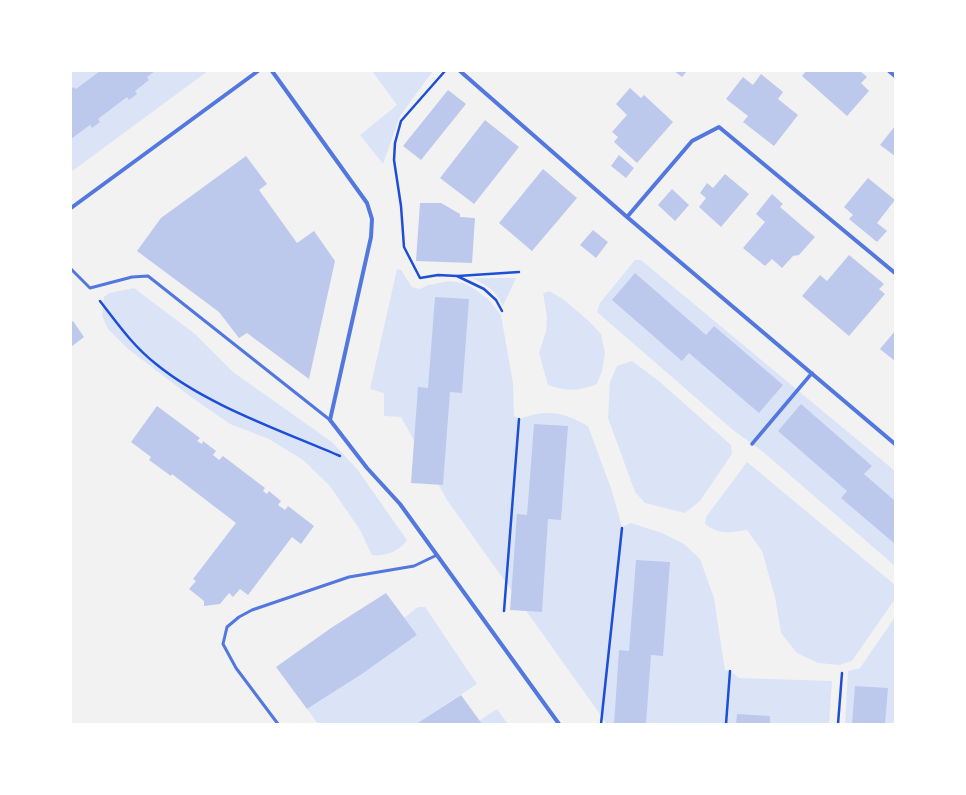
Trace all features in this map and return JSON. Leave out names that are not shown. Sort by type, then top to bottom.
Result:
[{"type":"street","points":[[71,208],[258,71]]},
{"type":"street","points":[[272,71],[367,203],[372,219],[371,237],[330,420],[367,468],[400,504],[559,724]]},
{"type":"street","points":[[460,71],[626,217],[895,444]]},
{"type":"street","points":[[889,71],[895,76]]},
{"type":"street","points":[[626,217],[692,141],[719,127],[895,273]]},
{"type":"street","points":[[752,444],[812,373]]},
{"type":"lane","points":[[71,269],[90,288],[132,277],[148,276],[330,420]]},
{"type":"lane","points":[[278,724],[236,668],[223,644],[227,627],[239,617],[252,610],[349,577],[414,566],[437,555]]},
{"type":"path","points":[[445,71],[401,121],[395,143],[394,160],[401,206],[404,248],[420,278],[438,275],[457,276],[520,272]]},
{"type":"path","points":[[457,276],[484,289],[496,300],[502,311]]},
{"type":"path","points":[[100,300],[129,339],[155,364],[187,386],[236,411],[341,456]]},
{"type":"path","points":[[504,611],[519,419]]},
{"type":"path","points":[[601,724],[622,528]]},
{"type":"path","points":[[726,724],[730,671]]},
{"type":"path","points":[[838,724],[842,673]]},
{"type":"shaded area","points":[[71,71],[208,71],[71,172]]},
{"type":"shaded area","points":[[372,71],[433,71],[400,116],[383,164],[360,135],[397,105]]},
{"type":"shaded area","points":[[635,260],[641,260],[895,471],[895,566],[762,451],[733,430],[597,312],[600,303]]},
{"type":"shaded area","points":[[397,269],[401,270],[412,287],[420,289],[428,285],[450,281],[463,283],[488,299],[501,315],[513,383],[514,416],[519,419],[538,414],[555,414],[579,421],[588,426],[612,491],[622,527],[631,523],[662,533],[684,544],[700,559],[714,598],[725,670],[730,671],[739,678],[832,681],[829,724],[607,724],[447,500],[401,417],[384,416],[384,393],[370,389]]},
{"type":"shaded area","points":[[472,278],[516,278],[503,306],[491,289]]},
{"type":"shaded area","points":[[134,288],[195,334],[233,372],[332,442],[357,469],[407,540],[404,544],[387,554],[372,555],[360,530],[329,485],[303,460],[269,439],[230,424],[191,397],[128,349],[108,329],[102,316],[104,297],[109,293]]},
{"type":"shaded area","points":[[549,291],[563,299],[589,321],[601,334],[605,353],[602,371],[597,384],[573,390],[561,389],[548,385],[539,353],[546,331],[547,317],[543,293]]},
{"type":"shaded area","points":[[632,361],[660,382],[731,445],[732,454],[700,501],[685,513],[645,503],[635,492],[608,418],[610,382],[617,366]]},
{"type":"shaded area","points":[[747,462],[895,585],[895,599],[852,661],[839,665],[818,663],[797,653],[781,633],[775,597],[762,551],[747,530],[721,532],[705,524],[706,517]]},
{"type":"shaded area","points":[[418,607],[425,607],[477,684],[416,724],[318,724],[307,709],[362,674],[417,635],[404,618]]},
{"type":"shaded area","points":[[895,617],[895,724],[845,724],[848,671],[860,668]]},
{"type":"shaded area","points":[[497,709],[508,724],[482,724],[479,721]]},
{"type":"building","points":[[100,71],[155,71],[147,77],[149,80],[135,91],[137,94],[129,100],[127,97],[98,119],[100,122],[92,128],[90,125],[71,139],[71,89],[74,87],[76,89]]},
{"type":"building","points":[[674,71],[687,71],[682,77]]},
{"type":"building","points":[[806,71],[860,71],[867,77],[861,83],[869,91],[847,116],[802,76]]},
{"type":"building","points":[[761,74],[783,92],[778,99],[798,115],[774,146],[743,122],[748,116],[726,99],[743,77],[753,85]]},
{"type":"building","points":[[630,88],[641,98],[644,95],[673,122],[637,163],[614,142],[618,137],[612,132],[627,115],[616,104]]},
{"type":"building","points":[[448,90],[466,104],[421,160],[403,146]]},
{"type":"building","points":[[485,120],[519,147],[474,204],[440,178]]},
{"type":"building","points":[[895,126],[895,156],[880,145]]},
{"type":"building","points":[[619,155],[634,168],[626,178],[611,166]]},
{"type":"building","points":[[246,156],[267,184],[259,190],[297,243],[314,231],[335,261],[309,379],[247,333],[239,338],[219,312],[137,251],[161,218]]},
{"type":"building","points":[[543,169],[577,198],[532,251],[499,223]]},
{"type":"building","points":[[725,174],[749,194],[721,227],[699,207],[706,198],[700,193],[707,183],[713,188]]},
{"type":"building","points":[[868,178],[895,200],[877,223],[887,231],[877,242],[849,219],[853,215],[844,207]]},
{"type":"building","points":[[672,189],[689,205],[675,221],[658,205]]},
{"type":"building","points":[[772,194],[783,204],[780,207],[815,237],[799,255],[793,256],[782,268],[772,259],[765,266],[743,248],[765,222],[756,214]]},
{"type":"building","points":[[420,203],[441,203],[460,214],[460,217],[475,218],[472,263],[416,261]]},
{"type":"building","points":[[593,230],[608,242],[596,258],[580,245]]},
{"type":"building","points":[[849,255],[884,284],[879,289],[885,294],[849,336],[802,296],[820,275],[827,281]]},
{"type":"building","points":[[635,273],[706,335],[714,326],[783,385],[759,413],[689,353],[682,361],[612,300]]},
{"type":"building","points":[[435,297],[469,299],[462,393],[450,392],[443,485],[411,483],[418,387],[428,388]]},
{"type":"building","points":[[73,321],[84,337],[71,347],[71,323]]},
{"type":"building","points":[[895,331],[895,361],[880,349]]},
{"type":"building","points":[[801,404],[872,466],[864,474],[895,501],[895,544],[841,498],[847,491],[778,431]]},
{"type":"building","points":[[157,406],[200,438],[197,441],[202,444],[203,441],[216,451],[213,455],[219,460],[223,456],[265,488],[263,491],[267,494],[269,491],[281,501],[278,505],[285,510],[288,506],[314,526],[301,544],[292,537],[248,595],[240,589],[233,597],[229,593],[220,604],[204,606],[204,601],[189,589],[196,581],[193,579],[236,523],[172,474],[171,476],[149,460],[151,457],[131,442]]},
{"type":"building","points":[[534,424],[568,426],[561,520],[548,519],[542,612],[510,610],[517,514],[527,515]]},
{"type":"building","points":[[636,560],[670,562],[663,656],[651,655],[646,724],[614,724],[619,650],[629,651]]},
{"type":"building","points":[[386,593],[417,635],[362,674],[307,709],[276,667],[331,628]]},
{"type":"building","points":[[855,686],[888,688],[885,724],[852,724]]},
{"type":"building","points":[[461,695],[482,724],[416,724]]},
{"type":"building","points":[[737,714],[770,716],[770,724],[736,724]]}]
